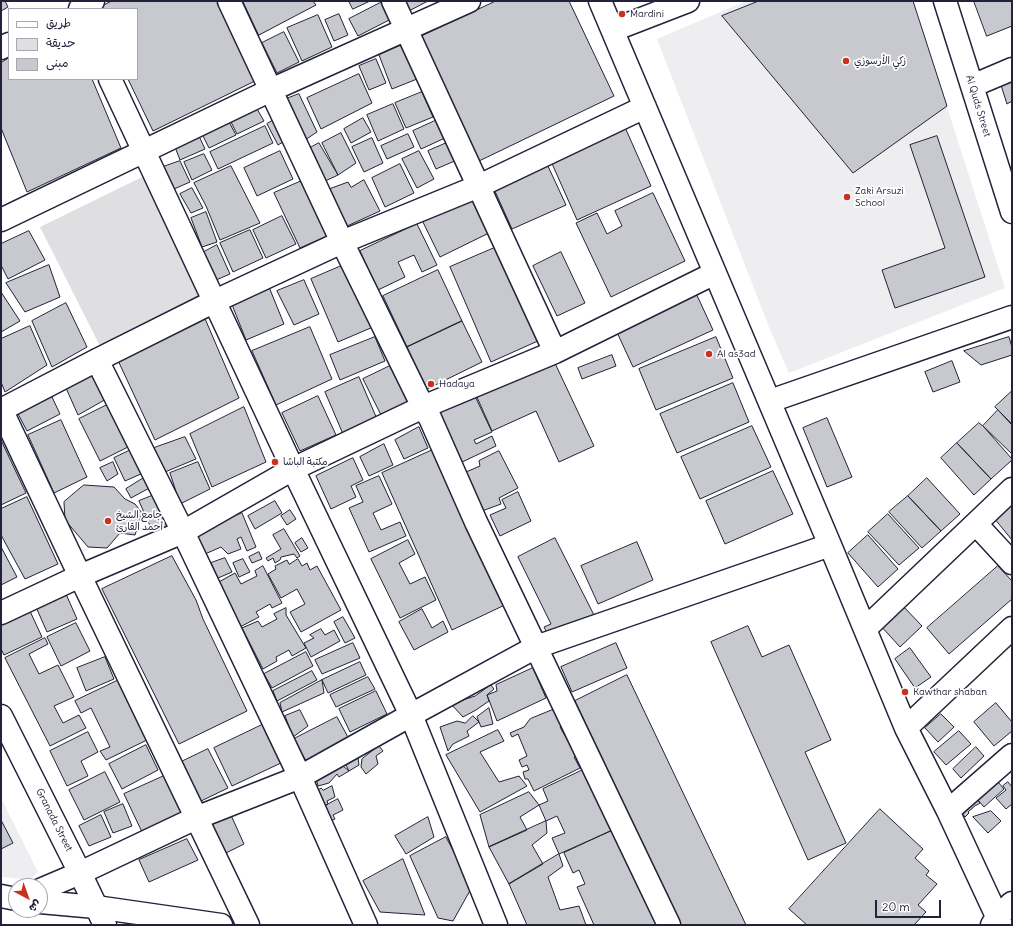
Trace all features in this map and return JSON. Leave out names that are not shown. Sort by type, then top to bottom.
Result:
[{"type":"street","points":[[82,8],[93,1]]},
{"type":"street","points":[[229,1],[342,242],[423,407],[430,418],[476,522],[669,925]]},
{"type":"street","points":[[393,1],[555,352]]},
{"type":"street","points":[[1,220],[271,90],[469,1]]},
{"type":"street","points":[[600,1],[770,401],[906,728],[1000,917]]},
{"type":"street","points":[[613,30],[688,1]]},
{"type":"street","name":"Al Quds Street","points":[[945,1],[972,86],[1007,180],[1012,212]]},
{"type":"street","points":[[972,86],[1012,69]]},
{"type":"street","points":[[110,80],[292,470],[411,715],[496,925]]},
{"type":"street","points":[[248,925],[1,410],[214,302],[342,242],[478,186],[645,107]]},
{"type":"street","points":[[1,613],[80,576],[183,532],[292,470],[423,407],[555,352],[715,273]]},
{"type":"street","points":[[770,401],[1012,317]]},
{"type":"street","points":[[97,360],[183,532],[300,777],[366,925]]},
{"type":"street","points":[[865,630],[1012,488]]},
{"type":"street","points":[[976,524],[1012,563]]},
{"type":"street","points":[[48,886],[196,818],[300,777],[536,647],[830,545]]},
{"type":"street","points":[[906,728],[1012,628]]},
{"type":"street","name":"Granada Street","points":[[1,716],[101,916]]},
{"type":"street","points":[[948,811],[1012,755]]},
{"type":"street","points":[[48,904],[101,916],[221,925]]},
{"type":"shaded area","name":"Zaki Arsuzi School","points":[[746,1],[913,1],[1005,288],[789,373],[769,327],[657,39]]},
{"type":"shaded area","points":[[1,798],[38,872],[32,878],[1,877]]},
{"type":"green space","points":[[144,176],[205,300],[102,350],[40,227]]},
{"type":"building","points":[[1,1],[5,1],[8,7],[1,11]]},
{"type":"building","points":[[112,1],[219,1],[257,80],[153,131],[128,80],[138,80],[138,8],[98,8]]},
{"type":"building","points":[[243,1],[313,1],[316,5],[259,35]]},
{"type":"building","points":[[349,1],[370,1],[353,9]]},
{"type":"building","points":[[401,1],[428,1],[407,12]]},
{"type":"building","points":[[496,1],[569,1],[614,96],[479,161],[420,37]]},
{"type":"building","name":"زكي الأرسوزي","points":[[759,1],[913,1],[947,106],[853,173],[722,16]]},
{"type":"building","points":[[974,1],[1012,1],[1012,26],[987,36]]},
{"type":"building","points":[[382,2],[391,19],[358,36],[349,19]]},
{"type":"building","points":[[339,14],[348,35],[334,41],[325,20]]},
{"type":"building","points":[[318,15],[332,47],[302,61],[287,28]]},
{"type":"building","points":[[284,32],[299,62],[277,73],[262,43]]},
{"type":"building","points":[[402,45],[417,79],[392,89],[379,55]]},
{"type":"building","points":[[8,59],[8,80],[92,80],[121,148],[27,192],[1,128],[1,63]]},
{"type":"building","points":[[376,59],[386,83],[369,90],[359,66]]},
{"type":"building","points":[[1012,72],[1012,101],[1007,104],[999,79]]},
{"type":"building","points":[[359,74],[372,103],[321,129],[307,98]]},
{"type":"building","points":[[422,92],[433,117],[406,128],[395,103]]},
{"type":"building","points":[[299,94],[317,132],[305,140],[286,99]]},
{"type":"building","points":[[393,104],[404,129],[378,141],[367,115]]},
{"type":"building","points":[[257,109],[264,121],[237,134],[231,122]]},
{"type":"building","points":[[277,118],[288,139],[278,145],[267,124]]},
{"type":"building","points":[[363,118],[371,132],[351,143],[344,129]]},
{"type":"building","points":[[437,120],[445,138],[421,149],[413,131]]},
{"type":"building","points":[[229,122],[236,135],[209,148],[203,136]]},
{"type":"building","points":[[624,125],[651,186],[577,220],[550,159]]},
{"type":"building","points":[[265,126],[273,143],[218,169],[210,152]]},
{"type":"building","points":[[341,133],[356,163],[338,175],[322,143]]},
{"type":"building","points":[[408,134],[414,147],[387,159],[381,146]]},
{"type":"building","points":[[199,136],[205,149],[180,160],[175,147]]},
{"type":"building","points":[[937,136],[985,277],[895,308],[882,270],[945,248],[910,145]]},
{"type":"building","points":[[372,138],[383,163],[364,172],[352,147]]},
{"type":"building","points":[[449,142],[457,160],[436,169],[428,151]]},
{"type":"building","points":[[319,143],[338,175],[323,182],[310,148]]},
{"type":"building","points":[[280,151],[293,179],[257,196],[244,168]]},
{"type":"building","points":[[419,151],[434,179],[417,188],[402,159]]},
{"type":"building","points":[[204,154],[212,170],[192,180],[184,162]]},
{"type":"building","points":[[180,161],[190,182],[174,189],[163,167]]},
{"type":"building","points":[[400,164],[414,193],[385,207],[372,178]]},
{"type":"building","points":[[547,164],[566,205],[512,229],[494,189]]},
{"type":"building","points":[[231,166],[260,223],[220,240],[206,206],[194,183]]},
{"type":"building","points":[[304,180],[327,236],[300,248],[274,193]]},
{"type":"building","points":[[364,180],[380,211],[345,227],[329,189],[348,182],[351,187]]},
{"type":"building","points":[[192,188],[203,208],[191,213],[180,194]]},
{"type":"building","points":[[474,193],[493,231],[440,257],[421,218]]},
{"type":"building","points":[[653,193],[685,261],[611,297],[576,223],[597,213],[607,234],[622,226],[615,211]]},
{"type":"building","points":[[206,212],[217,242],[202,247],[191,218]]},
{"type":"building","points":[[282,216],[296,244],[266,258],[253,230]]},
{"type":"building","points":[[417,224],[437,265],[422,272],[414,255],[398,262],[405,277],[378,290],[360,251]]},
{"type":"building","points":[[250,230],[263,258],[233,272],[220,243]]},
{"type":"building","points":[[29,231],[45,260],[8,279],[1,265],[1,244]]},
{"type":"building","points":[[217,245],[230,274],[216,280],[204,252]]},
{"type":"building","points":[[499,246],[540,340],[491,362],[450,267]]},
{"type":"building","points":[[561,252],[585,303],[557,316],[533,266]]},
{"type":"building","points":[[346,264],[373,327],[338,342],[311,279]]},
{"type":"building","points":[[49,265],[60,297],[25,312],[6,283]]},
{"type":"building","points":[[438,270],[462,321],[407,347],[383,296]]},
{"type":"building","points":[[304,280],[319,314],[294,325],[277,291]]},
{"type":"building","points":[[269,287],[284,324],[246,340],[231,302]]},
{"type":"building","points":[[695,291],[713,330],[633,367],[615,328]]},
{"type":"building","points":[[1,292],[20,321],[1,332]]},
{"type":"building","points":[[66,303],[87,347],[52,367],[32,321]]},
{"type":"building","points":[[203,314],[239,398],[155,440],[115,354]]},
{"type":"building","points":[[462,321],[482,362],[427,389],[407,347]]},
{"type":"building","points":[[30,326],[47,365],[5,392],[1,382],[1,339]]},
{"type":"building","points":[[310,327],[332,379],[276,405],[252,351]]},
{"type":"building","points":[[375,337],[385,361],[340,380],[330,355]]},
{"type":"building","points":[[716,337],[733,378],[656,410],[639,369]]},
{"type":"building","points":[[1009,337],[1012,347],[1012,355],[981,365],[964,351]]},
{"type":"building","points":[[612,355],[616,366],[582,379],[578,368]]},
{"type":"building","points":[[553,359],[594,446],[559,462],[536,411],[492,431],[476,395]]},
{"type":"building","points":[[952,361],[960,382],[933,392],[925,372]]},
{"type":"building","points":[[392,365],[411,404],[382,417],[363,379]]},
{"type":"building","points":[[96,372],[108,398],[78,415],[66,388]]},
{"type":"building","points":[[359,377],[377,419],[343,434],[325,392]]},
{"type":"building","points":[[733,383],[749,422],[677,453],[660,414]]},
{"type":"building","points":[[1012,391],[1012,424],[995,407]]},
{"type":"building","points":[[474,394],[492,432],[474,440],[476,444],[492,436],[496,446],[460,463],[436,411]]},
{"type":"building","points":[[318,396],[336,435],[300,451],[282,413]]},
{"type":"building","points":[[52,397],[60,414],[27,431],[17,412]]},
{"type":"building","points":[[111,403],[132,445],[100,461],[79,419]]},
{"type":"building","points":[[244,407],[266,462],[212,487],[190,434]]},
{"type":"building","points":[[998,410],[1012,425],[1012,454],[983,426]]},
{"type":"building","points":[[827,418],[852,477],[827,487],[803,428]]},
{"type":"building","points":[[61,420],[87,477],[54,493],[28,435]]},
{"type":"building","points":[[979,423],[1012,459],[991,479],[957,443]]},
{"type":"building","points":[[752,426],[771,467],[700,499],[681,457]]},
{"type":"building","points":[[419,427],[428,448],[404,459],[395,440]]},
{"type":"building","points":[[185,437],[196,459],[165,472],[154,448]]},
{"type":"building","points":[[1,440],[26,493],[1,505]]},
{"type":"building","points":[[957,443],[991,479],[974,495],[941,458]]},
{"type":"building","points":[[384,444],[393,465],[369,476],[360,457]]},
{"type":"building","points":[[437,448],[509,603],[452,630],[382,473]]},
{"type":"building","points":[[133,449],[143,473],[125,481],[114,458]]},
{"type":"building","points":[[499,451],[518,488],[499,498],[501,504],[482,511],[466,472],[480,466],[479,461]]},
{"type":"building","points":[[353,458],[363,480],[351,486],[356,497],[331,509],[316,476]]},
{"type":"building","points":[[113,462],[118,474],[107,481],[100,468]]},
{"type":"building","points":[[198,462],[210,489],[180,504],[170,473]]},
{"type":"building","points":[[773,471],[793,514],[725,544],[706,501]]},
{"type":"building","points":[[147,476],[153,486],[131,498],[126,489]]},
{"type":"building","points":[[379,476],[392,504],[373,513],[381,530],[400,522],[406,536],[369,552],[349,508],[363,502],[356,486]]},
{"type":"building","points":[[927,478],[960,514],[941,531],[908,496]]},
{"type":"building","points":[[84,485],[114,487],[125,499],[135,504],[142,513],[135,535],[120,533],[107,548],[88,547],[65,520],[64,502]]},
{"type":"building","points":[[518,492],[531,521],[500,536],[490,515],[506,508],[502,500]]},
{"type":"building","points":[[159,493],[174,530],[154,535],[139,501]]},
{"type":"building","points":[[908,496],[941,531],[922,548],[889,512]]},
{"type":"building","points":[[27,497],[58,564],[25,579],[1,535],[1,509]]},
{"type":"building","points":[[275,501],[282,513],[255,529],[248,516]]},
{"type":"building","points":[[1012,502],[1012,540],[994,518]]},
{"type":"building","points":[[290,510],[296,519],[287,525],[281,516]]},
{"type":"building","points":[[242,513],[256,547],[247,551],[241,537],[237,539],[241,549],[228,554],[221,547],[205,554],[196,534]]},
{"type":"building","points":[[888,514],[919,548],[899,565],[868,532]]},
{"type":"building","points":[[284,529],[300,556],[297,558],[294,554],[281,557],[280,560],[275,563],[273,558],[268,561],[266,558],[281,549],[273,535]]},
{"type":"building","points":[[868,535],[898,569],[878,587],[848,553]]},
{"type":"building","points":[[302,538],[308,548],[301,552],[295,543]]},
{"type":"building","points":[[555,538],[595,617],[550,639],[544,627],[551,624],[518,557]]},
{"type":"building","points":[[408,540],[415,554],[399,563],[410,584],[425,577],[436,600],[400,618],[371,559]]},
{"type":"building","points":[[637,542],[653,580],[598,604],[581,566]]},
{"type":"building","points":[[1,547],[17,577],[1,585]]},
{"type":"building","points":[[259,552],[262,559],[252,563],[249,557]]},
{"type":"building","points":[[172,556],[196,600],[203,619],[247,711],[179,744],[102,589]]},
{"type":"building","points":[[225,558],[232,572],[218,578],[211,563]]},
{"type":"building","points":[[243,559],[250,572],[239,577],[233,563]]},
{"type":"building","points":[[298,559],[302,566],[307,563],[310,570],[317,566],[341,610],[301,632],[290,612],[305,604],[297,589],[281,598],[268,574],[276,569],[275,566],[287,560],[289,564]]},
{"type":"building","points":[[263,566],[282,603],[272,608],[270,604],[256,612],[259,617],[240,627],[217,583],[235,573],[241,584],[257,576],[255,571]]},
{"type":"building","points":[[998,566],[1012,581],[1012,599],[949,654],[927,628]]},
{"type":"building","points":[[66,594],[77,619],[47,632],[36,607]]},
{"type":"building","points":[[901,604],[922,626],[900,647],[879,624]]},
{"type":"building","points":[[286,608],[286,615],[306,648],[292,656],[289,650],[276,657],[277,661],[263,669],[242,628],[258,621],[262,627],[277,619],[274,614]]},
{"type":"building","points":[[29,609],[42,637],[4,655],[1,649],[1,622]]},
{"type":"building","points":[[422,609],[432,628],[443,621],[448,632],[414,650],[399,622]]},
{"type":"building","points":[[343,617],[355,638],[345,643],[334,622]]},
{"type":"building","points":[[76,623],[90,651],[61,666],[47,637]]},
{"type":"building","points":[[748,626],[762,657],[789,645],[831,740],[805,752],[846,843],[808,860],[711,642]]},
{"type":"building","points":[[321,629],[325,635],[334,630],[340,641],[311,657],[304,643],[314,638],[310,635]]},
{"type":"building","points":[[45,638],[48,644],[29,654],[39,674],[58,665],[74,697],[54,706],[63,723],[79,715],[86,728],[50,746],[5,658]]},
{"type":"building","points":[[353,643],[360,658],[322,674],[315,660]]},
{"type":"building","points":[[616,643],[627,668],[572,692],[561,667]]},
{"type":"building","points":[[910,648],[931,677],[915,688],[895,659]]},
{"type":"building","points":[[306,652],[313,666],[272,688],[264,674]]},
{"type":"building","points":[[105,657],[114,679],[86,691],[77,668]]},
{"type":"building","points":[[360,662],[366,675],[328,693],[322,680]]},
{"type":"building","points":[[533,668],[546,698],[497,721],[487,695],[497,691],[496,685]]},
{"type":"building","points":[[312,671],[317,680],[277,701],[273,691]]},
{"type":"building","points":[[627,675],[746,925],[681,925],[575,701]]},
{"type":"building","points":[[368,677],[375,689],[336,707],[330,695]]},
{"type":"building","points":[[121,679],[149,739],[106,760],[100,751],[110,747],[91,708],[81,713],[75,701]]},
{"type":"building","points":[[322,680],[324,693],[282,712],[280,703]]},
{"type":"building","points":[[491,685],[494,689],[487,695],[489,701],[463,717],[451,704],[475,696]]},
{"type":"building","points":[[376,691],[387,714],[350,732],[339,709]]},
{"type":"building","points":[[996,703],[1012,722],[1012,731],[994,746],[974,722]]},
{"type":"building","points":[[489,708],[493,724],[481,727],[477,717]]},
{"type":"building","points":[[300,710],[308,726],[293,737],[285,716]]},
{"type":"building","points":[[552,710],[558,712],[565,724],[560,727],[569,743],[574,744],[579,754],[574,757],[580,768],[534,791],[528,779],[525,779],[523,772],[529,770],[527,765],[522,767],[519,760],[527,756],[518,734],[512,737],[510,733],[524,727],[530,719]]},
{"type":"building","points":[[941,714],[954,727],[938,742],[925,728]]},
{"type":"building","points":[[473,716],[479,722],[467,731],[469,736],[453,744],[448,751],[440,727],[457,721],[465,723]]},
{"type":"building","points":[[337,717],[349,739],[306,761],[294,739]]},
{"type":"building","points":[[264,724],[281,763],[232,786],[214,748]]},
{"type":"building","points":[[498,730],[504,741],[480,752],[499,782],[519,776],[527,786],[480,812],[446,755]]},
{"type":"building","points":[[959,731],[971,744],[946,765],[934,752]]},
{"type":"building","points":[[88,732],[98,752],[81,761],[88,776],[67,786],[50,751]]},
{"type":"building","points":[[146,745],[158,770],[122,789],[109,764]]},
{"type":"building","points":[[379,746],[383,751],[376,756],[378,764],[366,774],[361,767],[362,759]]},
{"type":"building","points":[[976,747],[984,756],[961,778],[953,769]]},
{"type":"building","points":[[208,749],[228,788],[199,802],[179,763]]},
{"type":"building","points":[[358,758],[359,765],[349,771],[345,763]]},
{"type":"building","points":[[343,766],[349,771],[339,777],[337,774],[329,783],[318,786],[316,778]]},
{"type":"building","points":[[585,769],[613,830],[559,854],[552,838],[565,833],[557,816],[546,821],[539,805],[548,801],[543,789]]},
{"type":"building","points":[[105,772],[120,802],[84,820],[69,790]]},
{"type":"building","points":[[992,775],[1004,789],[984,807],[972,793]]},
{"type":"building","points":[[164,776],[182,813],[142,832],[124,794]]},
{"type":"building","points":[[1008,782],[1012,787],[1012,804],[1006,809],[996,798],[1006,790],[1003,786]]},
{"type":"building","points":[[332,786],[335,797],[327,801],[328,804],[325,806],[318,790],[321,788],[323,790]]},
{"type":"building","points":[[529,792],[539,805],[520,817],[527,830],[489,847],[480,815]]},
{"type":"building","points":[[972,794],[980,803],[968,812],[969,813],[965,817],[962,813]]},
{"type":"building","points":[[338,799],[343,810],[333,815],[335,819],[331,821],[325,806]]},
{"type":"building","points":[[123,804],[132,826],[113,833],[104,812]]},
{"type":"building","points":[[880,809],[923,849],[915,858],[929,871],[926,875],[937,884],[918,905],[926,912],[914,925],[807,925],[789,909]]},
{"type":"building","points":[[991,811],[1001,821],[988,833],[973,817]]},
{"type":"building","points":[[230,813],[244,844],[222,855],[209,823]]},
{"type":"building","points":[[101,815],[111,837],[89,846],[79,826]]},
{"type":"building","points":[[428,817],[434,837],[406,854],[395,836]]},
{"type":"building","points":[[1,820],[13,843],[1,849]]},
{"type":"building","points":[[546,821],[547,833],[532,845],[543,864],[509,884],[489,847]]},
{"type":"building","points":[[613,830],[658,925],[594,925],[577,887],[585,884],[579,870],[573,873],[564,853]]},
{"type":"building","points":[[446,837],[472,887],[453,921],[438,918],[410,856]]},
{"type":"building","points":[[187,839],[198,860],[149,882],[139,860]]},
{"type":"building","points":[[559,854],[563,866],[548,877],[560,910],[579,906],[586,925],[527,925],[509,884]]},
{"type":"building","points":[[403,859],[425,915],[380,912],[363,881]]},
{"type":"place","name":"Mardini","points":[[622,14]]},
{"type":"place","name":"زكي الأرسوزي","points":[[846,61]]},
{"type":"place","name":"Zaki Arsuzi School","points":[[847,197]]},
{"type":"place","name":"Al as3ad","points":[[709,354]]},
{"type":"place","name":"Hadaya","points":[[431,384]]},
{"type":"place","name":"مكتبة الباشا","points":[[275,462]]},
{"type":"place","name":"جامع الشيخ أحمد القارئ","points":[[108,521]]},
{"type":"place","name":"Kawthar shaban","points":[[905,692]]}]
